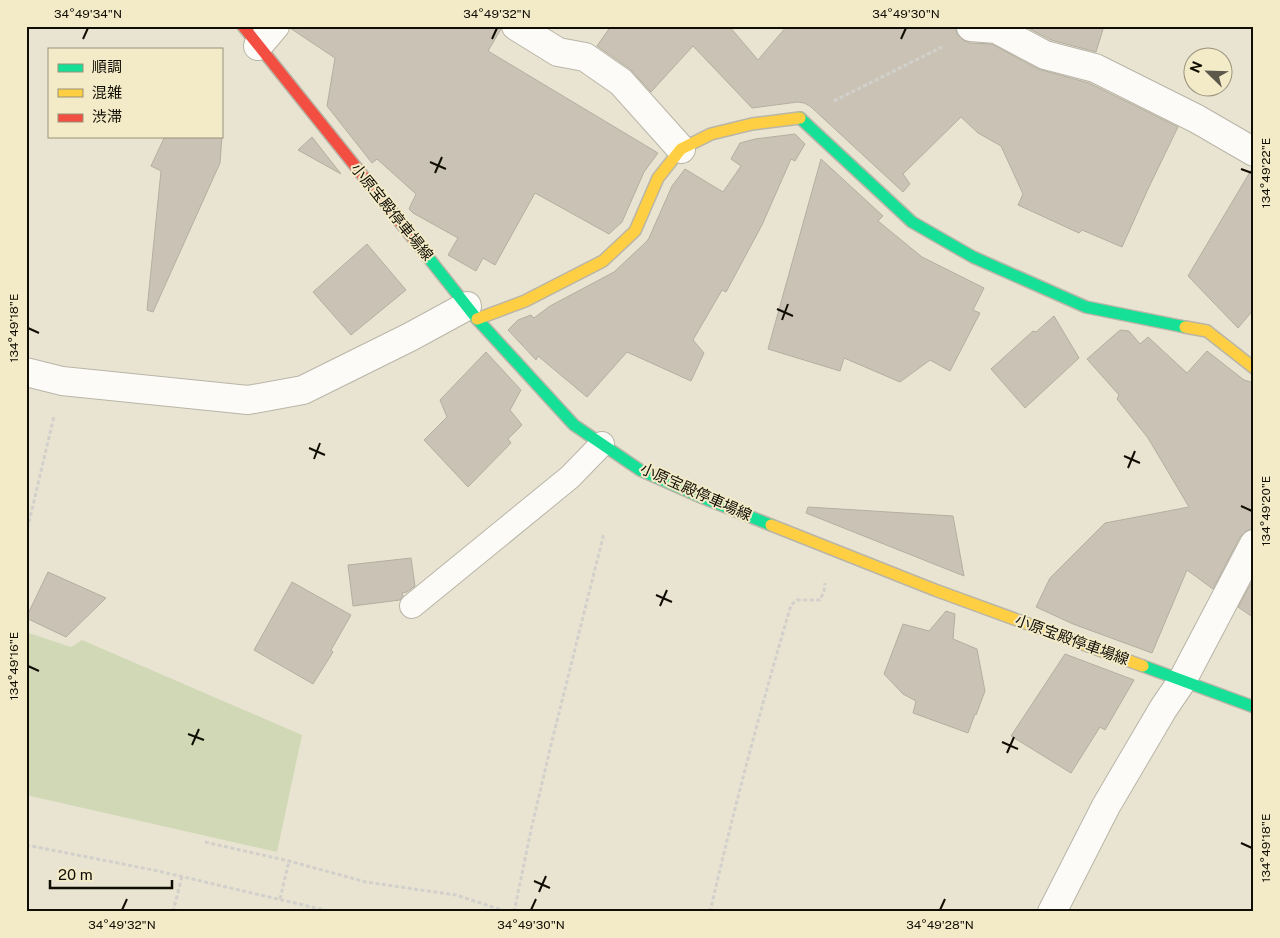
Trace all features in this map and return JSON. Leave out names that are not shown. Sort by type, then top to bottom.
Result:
[{"type":"main road","name":"小原宝殿停車場線","points":[[259,33],[472,312],[574,424],[640,470],[701,497],[935,590],[1254,707]]},
{"type":"main road","points":[[472,312],[525,301],[603,261],[635,231],[658,178],[681,149],[711,134],[752,124],[800,118],[912,222],[973,257],[1086,307],[1207,330],[1254,368]]},
{"type":"street","points":[[516,26],[558,52],[585,57],[621,82],[681,149]]},
{"type":"street","points":[[971,27],[996,29],[1045,55],[1095,68],[1197,119],[1254,152]]},
{"type":"street","points":[[26,372],[62,382],[248,400],[303,390],[392,346],[472,312]]},
{"type":"street","points":[[1052,912],[1106,806],[1163,709],[1182,681],[1254,544]]},
{"type":"lane","points":[[412,606],[570,478],[602,444]]},
{"type":"path","points":[[800,118],[944,46],[971,27]]},
{"type":"path","points":[[26,534],[62,382]]},
{"type":"path","points":[[514,912],[542,783],[604,533]]},
{"type":"path","points":[[710,912],[738,794],[791,605],[797,600],[820,600],[824,591],[828,548]]},
{"type":"path","points":[[205,842],[289,861],[366,882],[456,896],[508,912]]},
{"type":"path","points":[[26,845],[182,876],[333,912]]},
{"type":"path","points":[[280,899],[289,861]]},
{"type":"path","points":[[173,912],[182,876]]},
{"type":"green space","points":[[26,632],[71,647],[82,640],[302,735],[277,852],[26,795]]},
{"type":"building","points":[[290,26],[500,26],[501,29],[488,51],[658,153],[644,172],[622,222],[609,234],[535,193],[495,265],[483,258],[476,271],[448,255],[458,238],[409,209],[416,194],[377,159],[372,163],[327,106],[335,58],[290,28]]},
{"type":"building","points":[[611,26],[729,26],[758,60],[787,26],[955,26],[957,34],[963,40],[970,43],[992,44],[1038,69],[1089,83],[1178,127],[1122,247],[1082,230],[1079,233],[1018,205],[1023,194],[1001,146],[978,133],[961,117],[903,174],[910,184],[903,192],[810,106],[798,102],[752,108],[693,46],[651,92],[630,69],[597,46]]},
{"type":"building","points":[[1024,26],[1104,26],[1096,52],[1051,40]]},
{"type":"building","points":[[795,134],[805,144],[795,161],[791,159],[762,225],[726,292],[722,290],[693,340],[704,353],[691,381],[627,352],[587,397],[538,356],[536,360],[508,330],[518,320],[531,315],[534,318],[550,306],[614,272],[649,238],[672,186],[685,169],[723,192],[741,166],[731,159],[740,143],[755,139]]},
{"type":"building","points":[[312,137],[341,174],[298,150]]},
{"type":"building","points":[[164,138],[222,138],[220,163],[153,312],[147,310],[161,171],[151,166]]},
{"type":"building","points":[[821,159],[883,216],[878,221],[922,257],[984,288],[973,310],[980,313],[950,371],[930,360],[900,382],[844,358],[840,371],[768,349]]},
{"type":"building","points":[[1253,167],[1254,309],[1238,328],[1188,276]]},
{"type":"building","points":[[367,244],[406,290],[351,335],[313,292]]},
{"type":"building","points":[[1054,316],[1079,358],[1025,408],[991,369],[1033,331],[1036,332]]},
{"type":"building","points":[[1120,330],[1129,331],[1140,344],[1148,337],[1187,373],[1207,351],[1244,380],[1254,383],[1254,528],[1246,531],[1240,537],[1213,589],[1187,570],[1152,653],[1073,624],[1036,607],[1050,578],[1105,523],[1189,507],[1148,438],[1117,399],[1119,395],[1087,359]]},
{"type":"building","points":[[486,352],[521,390],[510,410],[522,425],[508,439],[511,443],[468,487],[424,440],[447,417],[440,400]]},
{"type":"building","points":[[808,507],[953,516],[964,576],[806,513]]},
{"type":"building","points":[[411,558],[415,586],[402,593],[403,596],[400,600],[353,606],[348,565]]},
{"type":"building","points":[[48,572],[106,598],[66,637],[26,618]]},
{"type":"building","points":[[1254,578],[1254,618],[1238,607]]},
{"type":"building","points":[[292,582],[351,615],[331,650],[333,652],[313,684],[254,650]]},
{"type":"building","points":[[946,611],[955,614],[953,639],[977,649],[985,691],[968,733],[913,713],[916,701],[903,694],[884,674],[903,624],[929,631]]},
{"type":"building","points":[[1065,654],[1134,680],[1105,730],[1100,727],[1071,773],[1011,736]]},
{"type":"traffic: fast","points":[[800,118],[912,222],[973,257],[1086,307],[1185,327]]},
{"type":"traffic: fast","points":[[416,242],[477,319],[574,425],[640,470],[771,525]]},
{"type":"traffic: fast","points":[[1143,666],[1254,707]]},
{"type":"traffic: slow","points":[[477,319],[525,301],[603,261],[635,231],[658,178],[681,149],[711,134],[752,124],[800,118]]},
{"type":"traffic: slow","points":[[1185,327],[1207,331],[1254,368]]},
{"type":"traffic: slow","points":[[771,525],[935,590],[1143,666]]},
{"type":"traffic: jam","points":[[243,26],[416,242]]}]
